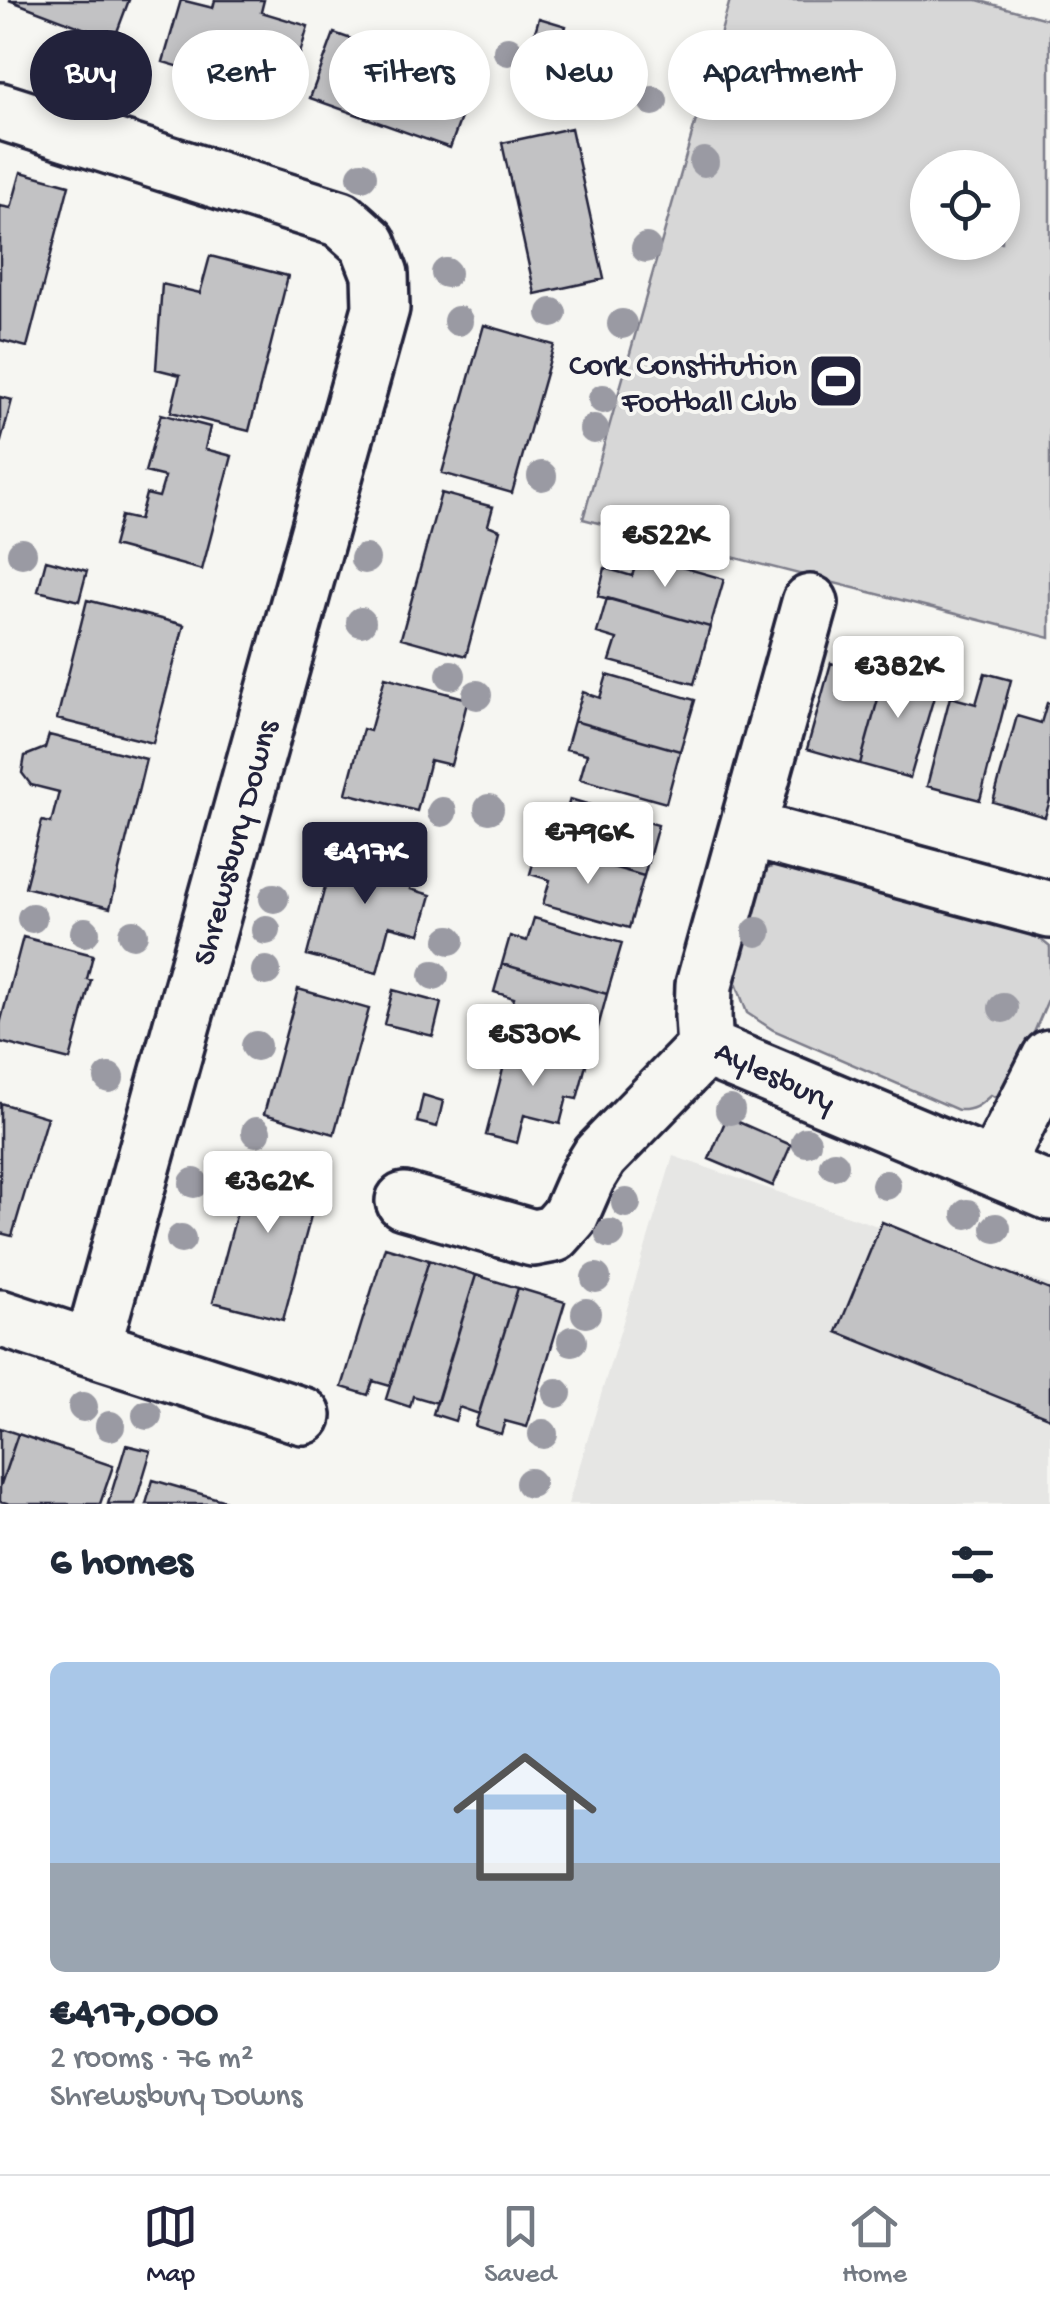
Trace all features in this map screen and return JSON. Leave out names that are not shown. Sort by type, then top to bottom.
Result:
[{"type":"street","name":"Shrewsbury Downs","points":[[0,111],[341,219],[368,243],[380,274],[381,308],[92,1348]]},
{"type":"street","name":"Aylesbury","points":[[810,603],[704,985],[705,1048],[1050,1192]]},
{"type":"street","points":[[748,830],[1050,910]]},
{"type":"street","points":[[404,1201],[533,1238],[554,1234],[570,1216],[600,1156],[705,1048]]},
{"type":"street","points":[[994,1168],[1050,1058]]},
{"type":"street","points":[[0,1318],[303,1416]]},
{"type":"shaded area","name":"Cork Constitution Football Club","points":[[730,0],[977,0],[1050,20],[1050,638],[583,519],[696,120],[896,120],[896,30],[722,30]]},
{"type":"shaded area","points":[[779,864],[1028,929],[1050,947],[1050,995],[1004,1103],[991,1095],[976,1107],[958,1110],[773,1030],[747,1013],[732,972],[759,880],[767,869]]},
{"type":"shaded area","points":[[673,1156],[1050,1285],[1050,1504],[568,1504]]},
{"type":"building","points":[[9,0],[129,0],[118,30],[88,30]]},
{"type":"building","points":[[181,0],[213,8],[215,0],[264,0],[261,12],[308,26],[307,30],[172,30]]},
{"type":"building","points":[[539,18],[566,26],[565,30],[536,30]]},
{"type":"building","points":[[172,31],[172,65],[163,62]]},
{"type":"building","points":[[329,47],[329,105],[310,98]]},
{"type":"building","points":[[372,120],[460,120],[450,148]]},
{"type":"building","points":[[571,128],[604,279],[535,294],[502,143]]},
{"type":"building","points":[[21,172],[69,185],[27,347],[0,340],[0,206],[11,208]]},
{"type":"building","points":[[210,256],[288,276],[249,431],[171,412],[180,375],[156,369],[162,284],[200,293]]},
{"type":"building","points":[[484,325],[554,345],[512,493],[442,473]]},
{"type":"building","points":[[0,397],[12,400],[0,445]]},
{"type":"building","points":[[161,414],[210,427],[205,449],[232,456],[202,570],[113,546],[121,516],[139,520],[146,494],[159,497],[165,477],[145,472]]},
{"type":"building","points":[[441,493],[493,507],[488,525],[500,530],[466,656],[401,638]]},
{"type":"building","points":[[639,555],[724,579],[710,627],[598,596],[605,568],[632,576]]},
{"type":"building","points":[[46,560],[87,571],[79,601],[38,591]]},
{"type":"building","points":[[607,598],[710,627],[694,684],[610,661],[617,639],[597,633]]},
{"type":"building","points":[[87,600],[184,625],[153,743],[57,719]]},
{"type":"building","points":[[861,650],[889,659],[860,764],[807,749],[831,663],[856,670]]},
{"type":"building","points":[[889,659],[918,666],[913,683],[936,690],[910,778],[860,764]]},
{"type":"building","points":[[985,673],[1011,680],[980,800],[927,786],[950,697],[976,704]]},
{"type":"building","points":[[607,675],[695,700],[680,751],[574,721],[583,692],[600,698]]},
{"type":"building","points":[[385,677],[468,699],[451,765],[430,760],[417,811],[346,793],[363,729],[370,731]]},
{"type":"building","points":[[1047,703],[1050,800],[1045,817],[993,802],[1017,716],[1041,723]]},
{"type":"building","points":[[574,721],[680,751],[666,803],[580,779],[587,754],[566,749]]},
{"type":"building","points":[[49,735],[146,759],[110,908],[25,887],[42,821],[51,823],[59,792],[31,785],[22,773],[25,756],[45,748]]},
{"type":"building","points":[[570,799],[658,825],[644,876],[538,846],[546,818],[563,822]]},
{"type":"building","points":[[337,841],[417,863],[410,889],[431,895],[420,934],[389,926],[377,973],[307,955]]},
{"type":"building","points":[[538,846],[644,876],[629,928],[543,904],[550,880],[530,874]]},
{"type":"building","points":[[534,918],[622,943],[607,994],[502,964],[510,936],[527,941]]},
{"type":"building","points":[[23,937],[93,955],[87,979],[91,980],[70,1060],[0,1042],[0,1024]]},
{"type":"building","points":[[502,964],[607,994],[593,1046],[507,1022],[514,998],[494,992]]},
{"type":"building","points":[[298,989],[369,1009],[334,1134],[264,1114]]},
{"type":"building","points":[[393,990],[441,1003],[433,1036],[384,1024]]},
{"type":"building","points":[[510,1042],[587,1061],[577,1099],[567,1097],[560,1124],[524,1115],[517,1143],[486,1135]]},
{"type":"building","points":[[423,1095],[443,1101],[437,1127],[417,1122]]},
{"type":"building","points":[[0,1103],[47,1117],[12,1236],[0,1233]]},
{"type":"building","points":[[727,1117],[791,1145],[773,1186],[709,1159]]},
{"type":"building","points":[[253,1152],[323,1171],[283,1320],[213,1302]]},
{"type":"building","points":[[882,1222],[1050,1290],[1050,1418],[837,1332]]},
{"type":"building","points":[[385,1247],[429,1260],[390,1386],[373,1381],[368,1395],[342,1387]]},
{"type":"building","points":[[429,1260],[476,1275],[437,1403],[413,1396],[410,1407],[386,1399]]},
{"type":"building","points":[[476,1275],[518,1288],[479,1414],[459,1407],[455,1421],[433,1414]]},
{"type":"building","points":[[518,1288],[565,1302],[527,1427],[505,1421],[501,1434],[475,1426]]},
{"type":"building","points":[[0,1428],[18,1434],[0,1487]]},
{"type":"building","points":[[18,1434],[113,1466],[100,1504],[0,1501],[0,1487]]},
{"type":"building","points":[[126,1445],[151,1451],[135,1504],[108,1504]]},
{"type":"building","points":[[153,1480],[236,1504],[146,1504]]},
{"type":"place","name":"Cork Constitution Football Club","points":[[836,381]]}]
